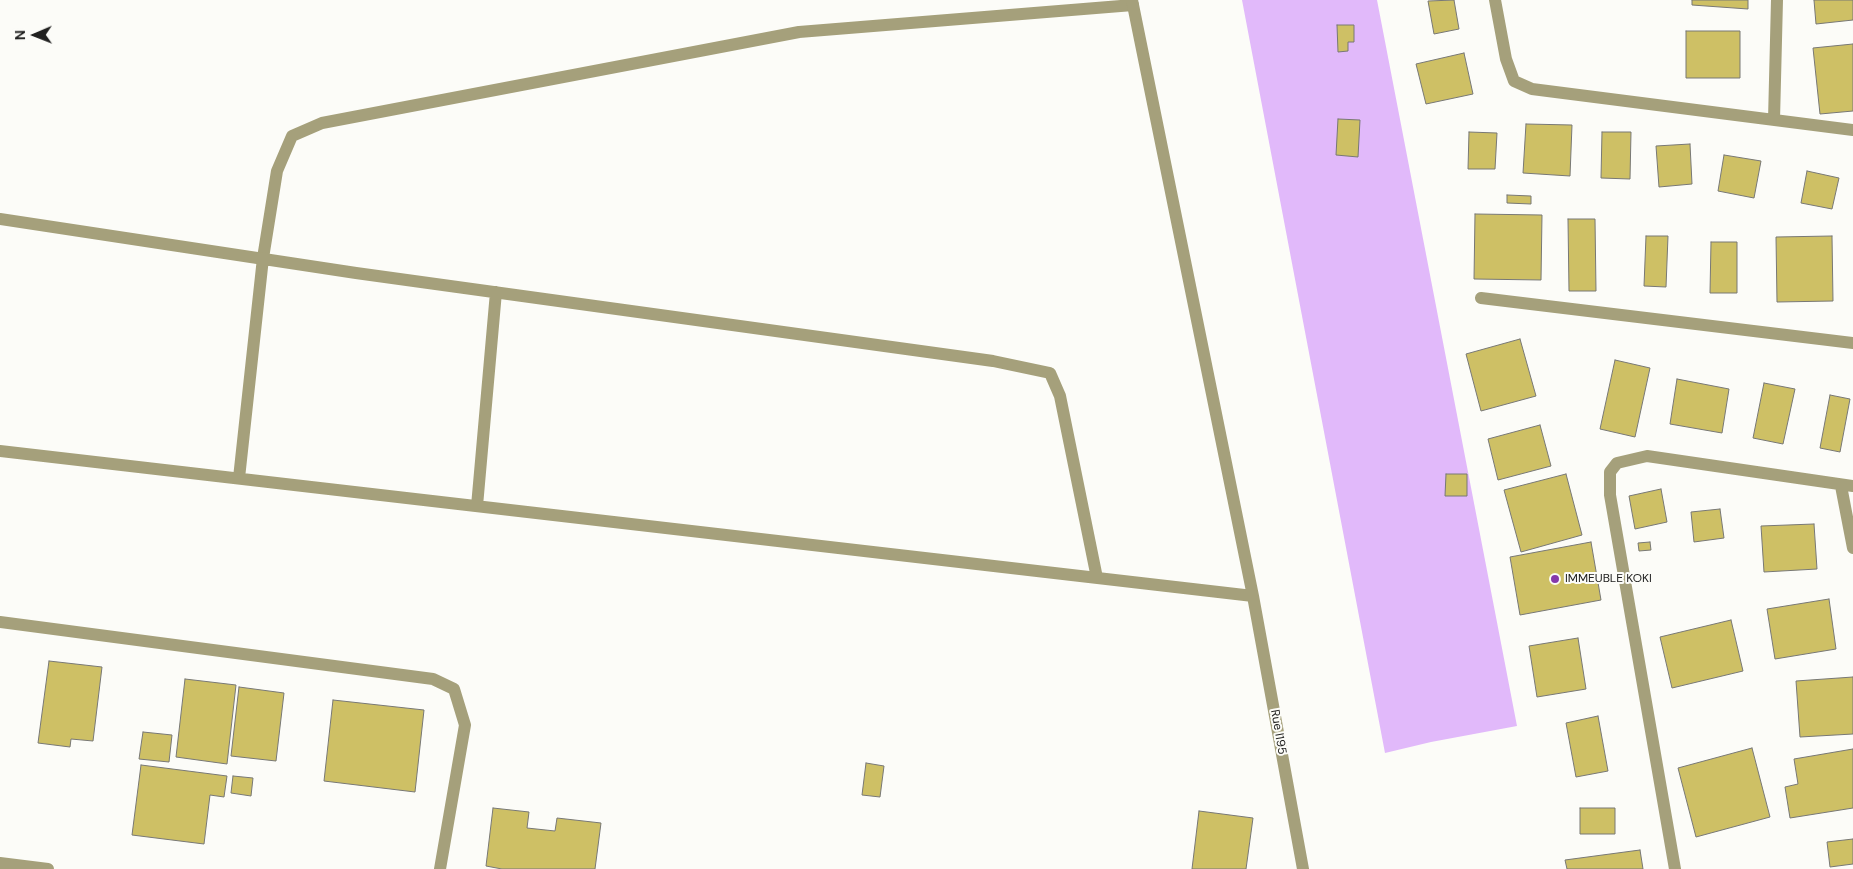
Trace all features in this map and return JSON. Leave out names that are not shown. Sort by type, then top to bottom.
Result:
[{"type":"street","points":[[1495,0],[1506,59],[1514,81],[1532,89],[1853,130]]},
{"type":"street","points":[[1774,120],[1777,0]]},
{"type":"street","points":[[239,478],[263,258],[277,171],[292,136],[322,123],[799,32],[1132,3]]},
{"type":"street","name":"Rue I195","points":[[1132,3],[1253,596],[1304,869]]},
{"type":"street","points":[[0,219],[496,292],[993,361],[1050,373],[1060,396],[1097,578]]},
{"type":"street","points":[[477,506],[496,292]]},
{"type":"street","points":[[1481,298],[1853,343]]},
{"type":"street","points":[[0,451],[1253,596]]},
{"type":"street","points":[[1675,869],[1610,495],[1610,472],[1617,463],[1647,456],[1847,486],[1853,548]]},
{"type":"street","points":[[0,622],[433,679],[454,689],[465,726],[440,869]]},
{"type":"street","points":[[0,863],[48,869]]},
{"type":"shaded area","points":[[1242,0],[1377,0],[1517,726],[1431,742],[1385,753]]},
{"type":"building","points":[[1454,0],[1459,29],[1434,34],[1428,1]]},
{"type":"building","points":[[1692,0],[1748,0],[1748,9],[1692,5]]},
{"type":"building","points":[[1814,0],[1853,0],[1853,20],[1816,24]]},
{"type":"building","points":[[1337,25],[1354,25],[1354,42],[1348,42],[1348,51],[1338,52]]},
{"type":"building","points":[[1686,31],[1740,31],[1740,78],[1686,78]]},
{"type":"building","points":[[1853,44],[1853,111],[1820,114],[1813,48]]},
{"type":"building","points":[[1464,53],[1473,94],[1426,104],[1416,64]]},
{"type":"building","points":[[1338,119],[1360,120],[1358,157],[1336,155]]},
{"type":"building","points":[[1526,124],[1572,125],[1570,176],[1523,173]]},
{"type":"building","points":[[1469,132],[1497,133],[1495,169],[1468,169]]},
{"type":"building","points":[[1602,132],[1631,132],[1630,179],[1601,178]]},
{"type":"building","points":[[1690,144],[1692,184],[1659,187],[1656,146]]},
{"type":"building","points":[[1724,155],[1761,161],[1754,198],[1718,191]]},
{"type":"building","points":[[1807,171],[1839,178],[1832,209],[1801,203]]},
{"type":"building","points":[[1507,195],[1531,196],[1531,204],[1507,203]]},
{"type":"building","points":[[1475,214],[1542,215],[1541,280],[1474,279]]},
{"type":"building","points":[[1568,219],[1595,219],[1596,291],[1569,291]]},
{"type":"building","points":[[1646,236],[1668,236],[1666,287],[1644,286]]},
{"type":"building","points":[[1832,236],[1833,301],[1777,302],[1776,237]]},
{"type":"building","points":[[1711,242],[1737,242],[1737,293],[1710,293]]},
{"type":"building","points":[[1520,339],[1536,396],[1481,411],[1466,354]]},
{"type":"building","points":[[1615,360],[1650,368],[1635,437],[1600,429]]},
{"type":"building","points":[[1677,379],[1729,389],[1722,433],[1670,424]]},
{"type":"building","points":[[1764,383],[1795,389],[1783,444],[1753,438]]},
{"type":"building","points":[[1830,395],[1850,399],[1840,452],[1820,448]]},
{"type":"building","points":[[1540,425],[1551,466],[1498,480],[1488,439]]},
{"type":"building","points":[[1446,474],[1467,474],[1467,496],[1445,496]]},
{"type":"building","points":[[1566,474],[1582,535],[1521,552],[1504,490]]},
{"type":"building","points":[[1661,489],[1667,522],[1635,529],[1629,496]]},
{"type":"building","points":[[1720,509],[1724,538],[1694,542],[1691,512]]},
{"type":"building","points":[[1814,524],[1817,569],[1764,572],[1761,526]]},
{"type":"building","name":"IMMEUBLE KOKI","points":[[1591,542],[1601,600],[1520,615],[1510,557]]},
{"type":"building","points":[[1650,542],[1651,550],[1639,551],[1638,543]]},
{"type":"building","points":[[1829,599],[1836,649],[1775,659],[1767,609]]},
{"type":"building","points":[[1731,620],[1743,671],[1672,688],[1660,637]]},
{"type":"building","points":[[1578,638],[1586,689],[1537,697],[1529,646]]},
{"type":"building","points":[[49,661],[102,667],[93,741],[71,739],[70,747],[38,743]]},
{"type":"building","points":[[1853,677],[1853,734],[1800,737],[1796,681]]},
{"type":"building","points":[[185,679],[236,685],[227,764],[176,757]]},
{"type":"building","points":[[239,687],[284,693],[276,761],[231,756]]},
{"type":"building","points":[[333,700],[424,710],[415,792],[324,781]]},
{"type":"building","points":[[1598,716],[1608,771],[1576,777],[1566,723]]},
{"type":"building","points":[[143,732],[172,735],[169,762],[139,759]]},
{"type":"building","points":[[1752,748],[1770,817],[1696,837],[1678,768]]},
{"type":"building","points":[[1853,749],[1853,808],[1790,818],[1785,787],[1798,784],[1794,759]]},
{"type":"building","points":[[866,763],[884,766],[880,797],[862,795]]},
{"type":"building","points":[[141,765],[227,776],[224,797],[210,795],[204,844],[132,835]]},
{"type":"building","points":[[233,776],[253,778],[251,796],[231,793]]},
{"type":"building","points":[[493,808],[529,812],[527,828],[555,831],[557,818],[601,823],[595,869],[502,869],[486,866]]},
{"type":"building","points":[[1580,808],[1615,808],[1615,834],[1580,834]]},
{"type":"building","points":[[1199,811],[1253,818],[1246,869],[1192,869]]},
{"type":"building","points":[[1853,839],[1853,864],[1830,867],[1827,842]]},
{"type":"building","points":[[1640,850],[1643,869],[1567,869],[1565,860]]},
{"type":"place","name":"IMMEUBLE KOKI","points":[[1555,579]]}]
